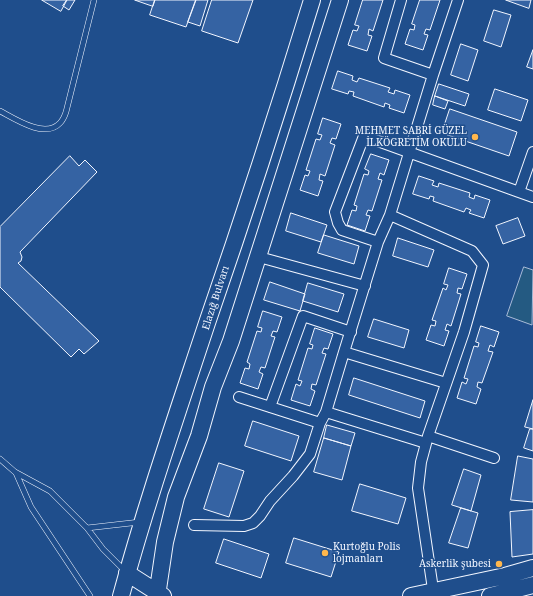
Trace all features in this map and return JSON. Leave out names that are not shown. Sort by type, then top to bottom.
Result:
[{"type":"main road","name":"Elazığ Bulvarı","points":[[121,596],[142,522],[171,430],[210,315],[312,0]]},
{"type":"main road","points":[[127,573],[159,595],[165,542],[176,497],[199,436],[213,388],[231,341],[259,257],[340,0]]},
{"type":"main road","points":[[411,596],[433,594],[533,568]]},
{"type":"main road","points":[[490,596],[533,585]]},
{"type":"street","points":[[401,0],[384,58],[434,75]]},
{"type":"street","points":[[194,525],[244,526],[253,523],[310,454],[320,423],[326,412],[378,242],[390,215],[458,0]]},
{"type":"street","points":[[378,242],[342,230],[335,212],[364,136],[533,197]]},
{"type":"street","points":[[519,192],[533,152]]},
{"type":"street","points":[[390,215],[472,251],[484,265],[464,332],[427,439],[421,462],[418,488],[433,594]]},
{"type":"street","points":[[259,257],[365,286]]},
{"type":"street","points":[[270,407],[303,316],[351,332]]},
{"type":"street","points":[[344,352],[446,383]]},
{"type":"street","points":[[239,398],[320,423]]},
{"type":"street","points":[[326,412],[494,458]]},
{"type":"lane","points":[[0,111],[33,127],[50,129],[60,123],[66,112],[94,0]]},
{"type":"lane","points":[[0,459],[15,472],[50,491],[88,528],[103,549],[127,573]]},
{"type":"lane","points":[[15,472],[31,507],[90,596]]},
{"type":"lane","points":[[88,528],[142,522]]},
{"type":"shaded area","points":[[524,267],[533,270],[532,325],[507,316]]},
{"type":"building","points":[[42,0],[67,0],[61,11]]},
{"type":"building","points":[[67,0],[75,0],[69,10],[63,6]]},
{"type":"building","points":[[135,0],[155,0],[153,6]]},
{"type":"building","points":[[155,0],[196,0],[186,27],[150,15]]},
{"type":"building","points":[[196,0],[208,0],[200,26],[188,22]]},
{"type":"building","points":[[212,0],[253,0],[238,43],[202,31]]},
{"type":"building","points":[[363,0],[383,0],[373,31],[369,29],[368,35],[372,36],[367,51],[348,45],[353,30],[357,31],[359,26],[355,25]]},
{"type":"building","points":[[420,0],[440,0],[430,30],[426,29],[424,34],[428,35],[423,50],[405,44],[410,29],[414,30],[415,25],[412,24]]},
{"type":"building","points":[[506,0],[531,0],[529,8]]},
{"type":"building","points":[[494,10],[511,15],[501,47],[484,41]]},
{"type":"building","points":[[461,44],[478,50],[468,81],[451,75]]},
{"type":"building","points":[[533,50],[533,69],[527,67]]},
{"type":"building","points":[[338,71],[353,76],[352,80],[357,82],[359,78],[390,88],[388,92],[394,94],[395,90],[410,95],[404,113],[389,108],[390,105],[385,103],[384,107],[353,96],[354,92],[349,91],[348,94],[332,89]]},
{"type":"building","points":[[439,84],[469,94],[465,106],[435,96]]},
{"type":"building","points":[[495,89],[528,100],[521,121],[488,110]]},
{"type":"building","points":[[435,96],[448,101],[445,109],[433,105]]},
{"type":"building","points":[[450,109],[517,132],[509,156],[442,133]]},
{"type":"building","points":[[323,118],[341,124],[336,139],[332,138],[330,143],[335,145],[325,176],[320,174],[319,180],[323,181],[318,196],[300,190],[305,175],[308,176],[310,171],[306,170],[316,139],[320,140],[322,135],[318,134]]},
{"type":"building","points":[[371,154],[389,160],[384,175],[380,173],[378,179],[382,180],[372,211],[368,210],[366,215],[370,216],[365,231],[347,225],[352,210],[356,211],[357,206],[354,205],[364,174],[368,175],[369,171],[365,169]]},
{"type":"building","points":[[70,156],[79,166],[85,160],[97,172],[20,252],[22,257],[21,261],[18,263],[99,341],[84,354],[79,349],[71,357],[0,287],[0,227]]},
{"type":"building","points":[[419,176],[434,181],[432,185],[438,187],[439,183],[470,193],[469,197],[474,199],[475,195],[490,200],[484,218],[469,213],[471,210],[466,208],[464,212],[433,201],[434,197],[430,196],[429,199],[413,194]]},
{"type":"building","points":[[291,213],[327,225],[321,242],[286,231]]},
{"type":"building","points":[[518,218],[525,236],[503,244],[496,226]]},
{"type":"building","points":[[324,235],[359,246],[354,264],[318,253]]},
{"type":"building","points":[[398,238],[434,250],[428,267],[393,256]]},
{"type":"building","points":[[449,268],[467,274],[462,289],[458,288],[457,293],[461,294],[451,326],[447,324],[445,330],[449,331],[444,346],[426,340],[431,325],[435,326],[436,321],[432,320],[443,288],[446,290],[448,285],[444,284]]},
{"type":"building","points":[[270,282],[305,294],[300,311],[264,300]]},
{"type":"building","points":[[308,283],[344,294],[338,312],[303,301]]},
{"type":"building","points":[[263,311],[282,317],[277,332],[273,331],[271,336],[275,337],[265,368],[261,367],[259,372],[263,374],[258,389],[240,383],[245,368],[249,369],[250,364],[247,362],[257,331],[261,332],[262,328],[258,327]]},
{"type":"building","points":[[374,319],[409,330],[404,348],[368,337]]},
{"type":"building","points":[[481,326],[499,332],[494,347],[490,345],[488,351],[493,352],[482,383],[478,382],[477,387],[481,389],[476,404],[457,398],[462,382],[466,384],[468,379],[464,378],[474,346],[478,347],[479,343],[476,342]]},
{"type":"building","points":[[315,328],[333,334],[328,349],[324,348],[322,353],[326,354],[316,385],[312,384],[311,389],[315,391],[310,406],[291,400],[296,384],[300,386],[302,381],[298,380],[308,348],[312,349],[313,345],[310,344]]},
{"type":"building","points":[[354,378],[425,401],[420,418],[349,395]]},
{"type":"building","points":[[533,400],[533,429],[525,427]]},
{"type":"building","points":[[253,421],[299,436],[291,461],[245,446]]},
{"type":"building","points":[[327,425],[355,433],[351,446],[324,438]]},
{"type":"building","points":[[530,429],[533,429],[533,451],[524,448]]},
{"type":"building","points":[[324,438],[351,446],[342,480],[314,472]]},
{"type":"building","points":[[518,456],[533,459],[533,502],[511,500]]},
{"type":"building","points":[[219,463],[244,471],[229,517],[204,509]]},
{"type":"building","points":[[464,469],[481,475],[471,511],[452,505]]},
{"type":"building","points":[[360,484],[406,498],[398,524],[352,511]]},
{"type":"building","points":[[461,508],[478,513],[468,548],[449,543]]},
{"type":"building","points":[[533,510],[533,554],[512,557],[510,512]]},
{"type":"building","points":[[294,538],[339,552],[331,577],[286,563]]},
{"type":"building","points":[[224,539],[269,554],[261,578],[216,563]]},
{"type":"place","name":"MEHMET SABRİ GÜZEL İLKÖGRETİM OKULU","points":[[475,137]]},
{"type":"place","name":"Kurtoğlu Polis lojmanları","points":[[325,553]]},
{"type":"place","name":"Askerlik şubesi","points":[[499,564]]}]
